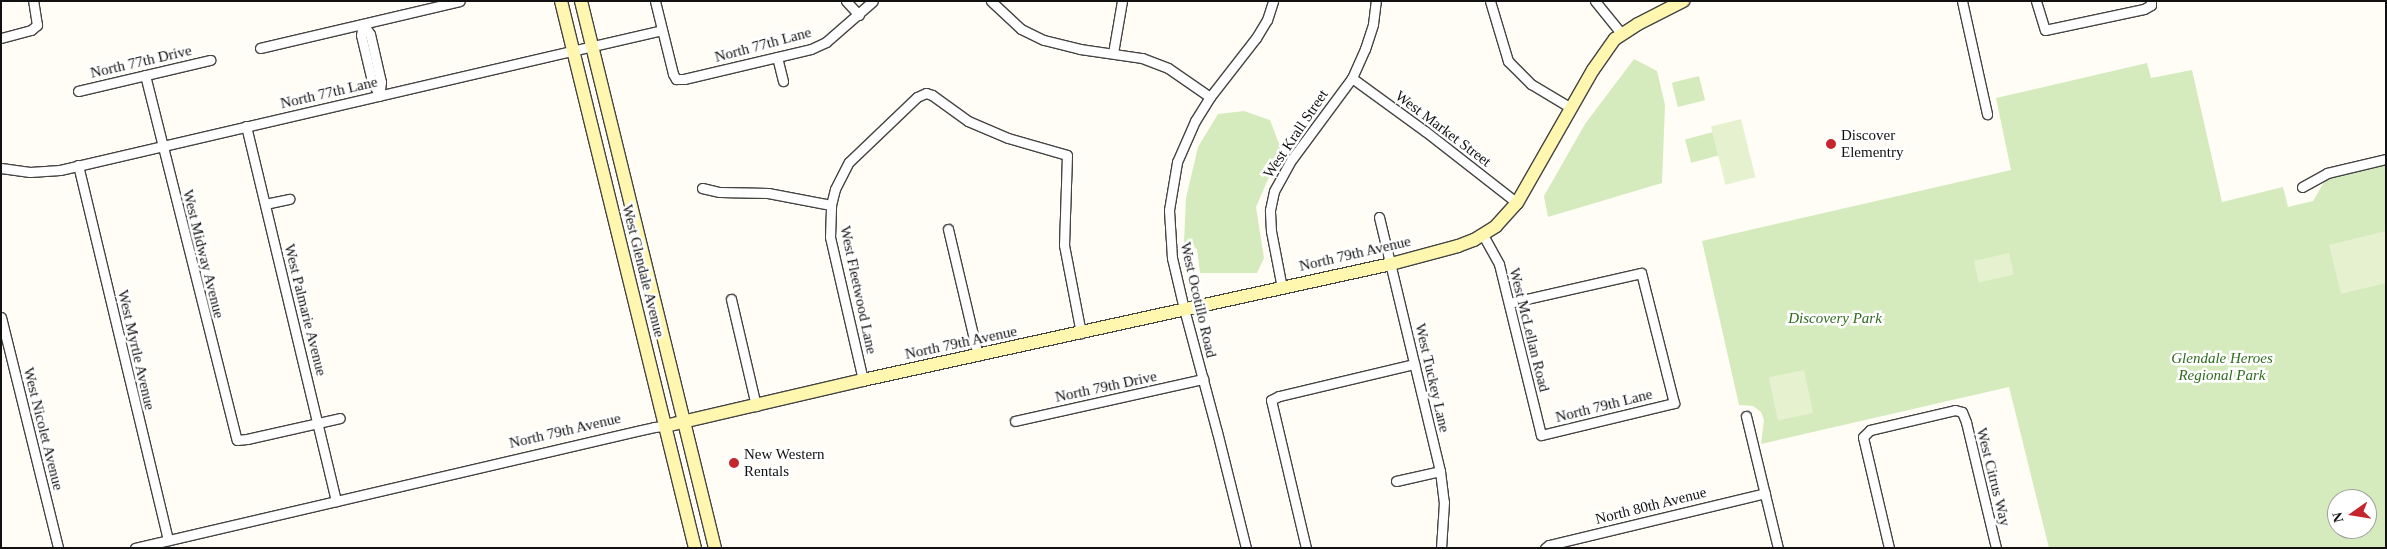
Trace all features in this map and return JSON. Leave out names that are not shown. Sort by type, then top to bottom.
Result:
[{"type":"street","points":[[1,38],[32,30],[37,25],[33,1]]},
{"type":"street","points":[[260,48],[460,1]]},
{"type":"street","name":"West Glendale Avenue","points":[[561,1],[695,548]]},
{"type":"street","name":"West Glendale Avenue","points":[[581,1],[715,548]]},
{"type":"street","points":[[655,1],[662,30]]},
{"type":"street","points":[[846,1],[858,15]]},
{"type":"street","name":"North 77th Lane","points":[[1,168],[44,172],[78,165],[662,30],[673,74],[676,79],[811,49],[826,42],[873,1]]},
{"type":"street","points":[[991,1],[1021,29],[1044,40],[1080,49],[1142,58],[1168,68],[1210,96],[1256,38],[1267,20],[1273,1]]},
{"type":"street","points":[[1113,53],[1122,1]]},
{"type":"street","name":"West Krall Street","points":[[1282,288],[1271,231],[1270,210],[1274,191],[1292,159],[1352,78],[1365,49],[1373,24],[1376,1]]},
{"type":"street","points":[[1490,1],[1508,61],[1531,84],[1571,108]]},
{"type":"street","points":[[1595,1],[1621,33]]},
{"type":"street","name":"North 79th Avenue","points":[[135,548],[648,428],[684,423],[863,380],[1081,334],[1391,264],[1458,246],[1483,235],[1496,226],[1517,202],[1593,70],[1621,33],[1683,1]]},
{"type":"street","points":[[1962,1],[1987,114]]},
{"type":"street","points":[[2036,1],[2045,30],[2144,9],[2151,3]]},
{"type":"street","points":[[363,24],[361,35],[372,81],[379,96]]},
{"type":"street","points":[[777,58],[782,81]]},
{"type":"street","name":"North 77th Drive","points":[[78,91],[210,60]]},
{"type":"street","name":"West Midway Avenue","points":[[145,75],[237,440],[318,423]]},
{"type":"street","name":"West Market Street","points":[[1352,78],[1517,202]]},
{"type":"street","name":"West Fleetwood Lane","points":[[863,380],[830,237],[831,205],[840,176],[849,162],[917,97],[926,93],[932,95],[968,121],[1008,138],[1066,155],[1064,245],[1081,334]]},
{"type":"street","name":"West Ocotillo Road","points":[[1210,96],[1184,143],[1172,185],[1169,210],[1170,241],[1184,310],[1246,548]]},
{"type":"street","name":"West Palmarie Avenue","points":[[246,126],[336,501]]},
{"type":"street","points":[[2302,187],[2327,173],[2386,159]]},
{"type":"street","name":"West Myrtle Avenue","points":[[78,165],[168,540]]},
{"type":"street","points":[[702,188],[720,192],[768,193],[831,205]]},
{"type":"street","points":[[265,204],[289,198]]},
{"type":"street","name":"West Tuckey Lane","points":[[1379,217],[1440,471],[1444,502],[1441,548]]},
{"type":"street","points":[[948,229],[978,356]]},
{"type":"street","name":"West McLellan Road","points":[[1483,235],[1496,255],[1541,435]]},
{"type":"street","name":"North 79th Lane","points":[[1509,303],[1641,273],[1674,403],[1541,435]]},
{"type":"street","points":[[731,298],[756,406]]},
{"type":"street","name":"West Nicolet Avenue","points":[[1,317],[5,349],[58,548]]},
{"type":"street","points":[[1306,548],[1271,400],[1279,396],[1414,364]]},
{"type":"street","name":"North 79th Drive","points":[[1015,421],[1202,379]]},
{"type":"street","name":"West Citrus Way","points":[[1889,548],[1863,437],[1870,430],[1954,410],[1962,412],[1996,548]]},
{"type":"street","points":[[1746,416],[1778,548]]},
{"type":"street","points":[[318,423],[340,418]]},
{"type":"street","points":[[1396,482],[1440,471]]},
{"type":"street","name":"North 80th Avenue","points":[[1545,548],[1549,545],[1765,493]]},
{"type":"green space","points":[[1634,59],[1657,71],[1665,105],[1662,183],[1548,217],[1544,196],[1585,124]]},
{"type":"green space","name":"Glendale Heroes Regional Park","points":[[2147,63],[2151,78],[2192,70],[2222,202],[2283,187],[2288,207],[2313,201],[2327,177],[2386,163],[2386,548],[2049,548],[2009,387],[1761,444],[1764,420],[1761,412],[1753,406],[1739,405],[1702,241],[2011,170],[1996,98]]},
{"type":"green space","points":[[1699,76],[1705,100],[1678,107],[1672,83]]},
{"type":"green space","points":[[1244,111],[1270,120],[1281,149],[1256,207],[1264,258],[1257,273],[1200,273],[1197,249],[1184,243],[1186,198],[1198,147],[1218,114]]},
{"type":"green space","points":[[1741,119],[1756,177],[1725,185],[1711,126]]},
{"type":"green space","points":[[1713,132],[1719,155],[1691,163],[1685,140]]},
{"type":"green space","points":[[2386,231],[2386,283],[2341,294],[2329,245]]},
{"type":"green space","points":[[2009,253],[2014,274],[1979,283],[1974,261]]},
{"type":"green space","points":[[1804,370],[1813,413],[1778,421],[1769,377]]},
{"type":"place","name":"Discover Elementry","points":[[1831,144]]},
{"type":"place","name":"New Western Rentals","points":[[734,463]]},
{"type":"park label","name":"Discovery Park","points":[[1835,319]]}]
